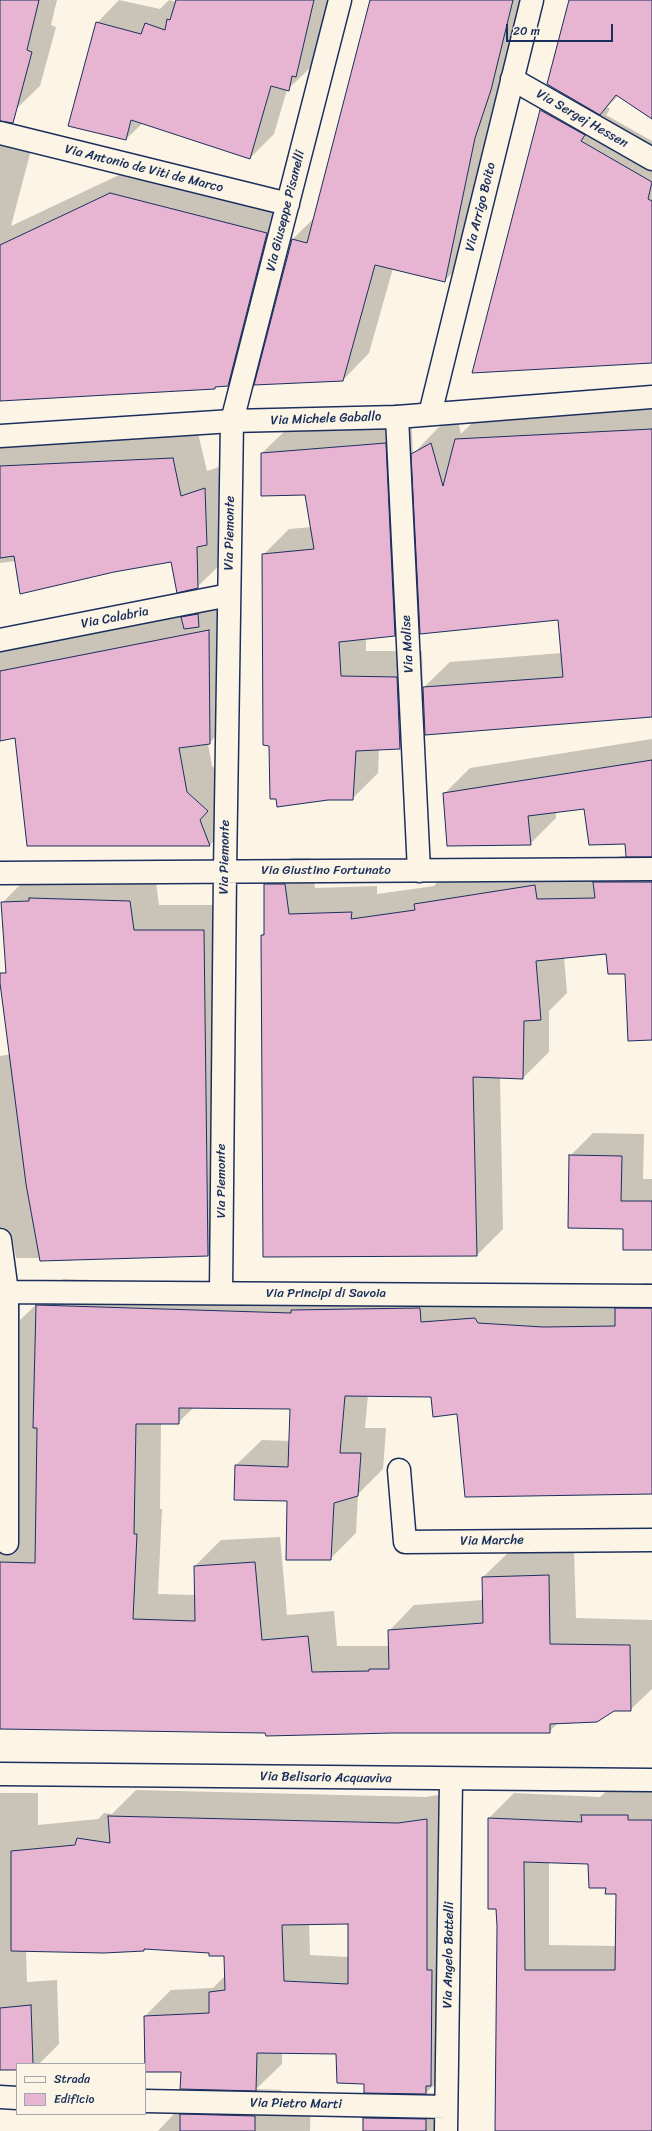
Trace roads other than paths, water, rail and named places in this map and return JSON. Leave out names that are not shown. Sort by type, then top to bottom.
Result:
[{"type":"street","name":"Via Giuseppe Pisanelli","points":[[232,422],[340,0]]},
{"type":"street","name":"Via Arrigo Boito","points":[[430,414],[532,0]]},
{"type":"street","name":"Via Sergej Hessen","points":[[512,79],[652,159]]},
{"type":"street","name":"Via Antonio de Viti de Marco","points":[[0,133],[288,204]]},
{"type":"street","name":"Via Michele Gaballo","points":[[0,436],[232,422],[397,417],[652,397]]},
{"type":"street","name":"Via Molise","points":[[397,417],[419,870]]},
{"type":"street","name":"Via Piemonte","points":[[221,1293],[225,872],[232,422]]},
{"type":"street","name":"Via Calabria","points":[[0,640],[229,595]]},
{"type":"street","name":"Via Giustino Fortunato","points":[[0,873],[652,869]]},
{"type":"street","points":[[0,1240],[3,1292],[7,1543]]},
{"type":"street","name":"Via Principi di Savoia","points":[[3,1292],[652,1296]]},
{"type":"street","name":"Via Marche","points":[[399,1470],[405,1542],[652,1540]]},
{"type":"street","name":"Via Belisario Acquaviva","points":[[0,1774],[451,1780],[652,1780]]},
{"type":"street","name":"Via Angelo Battelli","points":[[446,2131],[451,1780]]},
{"type":"street","points":[[0,2097],[16,2098]]},
{"type":"street","name":"Via Pietro Marti","points":[[146,2100],[446,2107]]}]
